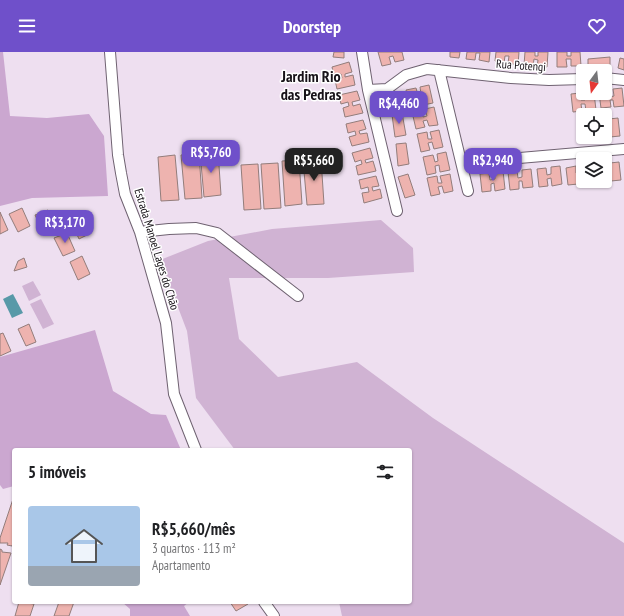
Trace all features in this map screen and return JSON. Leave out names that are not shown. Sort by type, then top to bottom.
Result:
[{"type":"street","name":"Estrada Manoel Lages do Chão","points":[[110,52],[118,155],[126,194],[140,232],[166,323],[174,394],[195,448]]},
{"type":"street","points":[[362,52],[362,60],[368,90],[397,212]]},
{"type":"street","name":"Rua Potengi","points":[[368,90],[387,89],[406,75],[415,71],[427,69],[534,79],[576,79]]},
{"type":"street","points":[[438,70],[468,191]]},
{"type":"street","points":[[612,79],[624,80]]},
{"type":"street","points":[[462,164],[624,149]]},
{"type":"street","points":[[140,232],[169,228],[196,228],[208,230],[226,239],[260,268],[298,296]]},
{"type":"street","points":[[260,268],[287,279]]},
{"type":"street","points":[[265,604],[274,616]]},
{"type":"shaded area","points":[[0,52],[3,52],[10,116],[47,118],[89,114],[104,136],[108,196],[32,198],[0,206]]},
{"type":"shaded area","points":[[381,220],[413,248],[414,272],[328,278],[229,278],[239,339],[278,377],[357,362],[433,418],[624,543],[624,616],[342,616],[339,604],[412,604],[412,448],[234,448],[196,398],[187,331],[160,260],[208,241],[272,229]]},
{"type":"shaded area","points":[[33,281],[41,295],[29,301],[22,286]]},
{"type":"shaded area","points":[[41,299],[54,324],[43,329],[30,304]]},
{"type":"shaded area","points":[[95,330],[113,391],[151,414],[166,415],[180,448],[12,448],[12,487],[3,489],[0,485],[0,357]]},
{"type":"shaded area","points":[[124,604],[186,604],[184,606],[190,616],[130,616],[130,609]]},
{"type":"water","points":[[13,294],[23,313],[12,318],[3,299]]},
{"type":"building","points":[[334,52],[344,52],[344,58],[333,57]]},
{"type":"building","points":[[378,52],[402,52],[404,60],[395,62],[393,56],[389,57],[391,64],[382,66]]},
{"type":"building","points":[[450,52],[460,52],[459,58],[450,57]]},
{"type":"building","points":[[467,52],[490,52],[489,62],[479,60],[480,53],[476,53],[475,60],[466,59]]},
{"type":"building","points":[[496,52],[519,52],[518,65],[508,63],[509,56],[505,56],[504,63],[495,61]]},
{"type":"building","points":[[525,52],[535,52],[535,56],[538,56],[538,52],[548,52],[547,67],[537,67],[538,60],[534,59],[533,66],[524,65]]},
{"type":"building","points":[[557,52],[567,52],[567,56],[571,56],[571,52],[580,52],[581,64],[571,66],[571,59],[566,59],[567,67],[557,67]]},
{"type":"building","points":[[610,57],[610,64],[588,64],[588,59]]},
{"type":"building","points":[[620,58],[624,59],[624,70],[618,68]]},
{"type":"building","points":[[349,62],[352,72],[345,74],[345,77],[353,75],[355,85],[337,89],[335,80],[342,78],[341,74],[334,76],[332,67]]},
{"type":"building","points":[[429,85],[433,103],[423,105],[422,98],[418,99],[419,106],[410,108],[406,90],[416,88],[418,95],[421,94],[420,87]]},
{"type":"building","points":[[622,88],[624,106],[614,107],[612,100],[612,96],[614,96],[613,89]]},
{"type":"building","points":[[357,91],[360,100],[352,102],[353,106],[360,104],[363,113],[345,117],[343,108],[349,106],[348,102],[341,104],[339,95]]},
{"type":"building","points":[[576,93],[576,100],[595,100],[596,108],[586,108],[585,104],[581,104],[582,108],[576,108],[576,112],[573,112],[571,94]]},
{"type":"building","points":[[600,100],[610,100],[611,107],[601,108]]},
{"type":"building","points":[[434,107],[438,125],[429,126],[427,120],[423,121],[425,127],[416,129],[412,112],[422,109],[423,117],[427,116],[425,109]]},
{"type":"building","points":[[402,113],[406,135],[395,137],[392,115]]},
{"type":"building","points":[[618,118],[620,136],[612,137],[612,119]]},
{"type":"building","points":[[363,120],[366,129],[359,131],[360,134],[367,133],[369,142],[352,146],[349,137],[356,135],[355,131],[348,133],[346,124]]},
{"type":"building","points":[[439,130],[443,147],[434,149],[432,142],[428,143],[430,150],[421,152],[417,134],[427,132],[428,139],[432,139],[430,132]]},
{"type":"building","points":[[406,143],[409,164],[398,166],[396,144]]},
{"type":"building","points":[[370,148],[373,158],[365,160],[366,163],[373,161],[376,171],[358,175],[356,166],[362,164],[361,160],[355,162],[352,153]]},
{"type":"building","points":[[218,151],[221,195],[204,197],[200,152]]},
{"type":"building","points":[[446,152],[450,170],[440,172],[439,165],[435,166],[436,173],[427,175],[423,157],[433,155],[435,162],[438,161],[437,154]]},
{"type":"building","points":[[199,153],[202,198],[185,199],[181,155]]},
{"type":"building","points":[[175,155],[179,200],[161,201],[158,157]]},
{"type":"building","points":[[321,159],[324,204],[307,205],[303,160]]},
{"type":"building","points":[[299,160],[302,204],[285,206],[282,161]]},
{"type":"building","points":[[619,162],[621,180],[612,181],[612,163]]},
{"type":"building","points":[[278,163],[281,208],[264,209],[261,164]]},
{"type":"building","points":[[258,164],[261,209],[244,210],[241,165]]},
{"type":"building","points":[[560,166],[562,184],[552,186],[551,178],[547,179],[548,186],[539,187],[537,169],[546,168],[547,175],[551,174],[551,167]]},
{"type":"building","points":[[576,166],[576,184],[568,185],[566,168]]},
{"type":"building","points":[[531,169],[533,187],[523,188],[522,181],[519,181],[519,189],[510,190],[508,172],[517,171],[518,178],[522,177],[522,170]]},
{"type":"building","points":[[503,171],[505,189],[495,191],[494,183],[491,184],[491,191],[482,192],[480,174],[489,173],[490,180],[495,179],[494,172]]},
{"type":"building","points":[[408,174],[415,195],[405,198],[398,177]]},
{"type":"building","points":[[450,174],[453,191],[444,193],[442,186],[438,187],[440,194],[431,196],[427,178],[437,176],[438,183],[442,183],[440,176]]},
{"type":"building","points":[[376,176],[379,186],[372,187],[373,191],[380,189],[382,198],[364,203],[362,193],[369,192],[368,187],[361,189],[359,180]]},
{"type":"building","points":[[22,208],[30,226],[18,232],[9,214]]},
{"type":"building","points":[[48,210],[56,228],[44,234],[35,215]]},
{"type":"building","points":[[0,212],[8,230],[0,234]]},
{"type":"building","points":[[83,215],[91,233],[79,239],[71,221]]},
{"type":"building","points":[[67,233],[75,251],[63,256],[54,238]]},
{"type":"building","points":[[82,256],[90,274],[78,280],[70,262]]},
{"type":"building","points":[[24,258],[27,267],[14,271],[18,261]]},
{"type":"building","points":[[29,324],[36,342],[26,346],[18,329]]},
{"type":"building","points":[[3,333],[11,351],[0,356],[0,334]]},
{"type":"building","points":[[12,502],[12,546],[7,545],[8,543],[0,543],[0,538]]},
{"type":"building","points":[[0,549],[2,552],[11,553],[0,585]]},
{"type":"building","points":[[18,604],[34,604],[30,616],[15,616]]},
{"type":"building","points":[[58,604],[73,604],[69,616],[54,616]]},
{"type":"building","points":[[231,604],[248,604],[236,611]]},
{"type":"district","name":"Jardim Rio das Pedras","points":[[311,85]]}]
